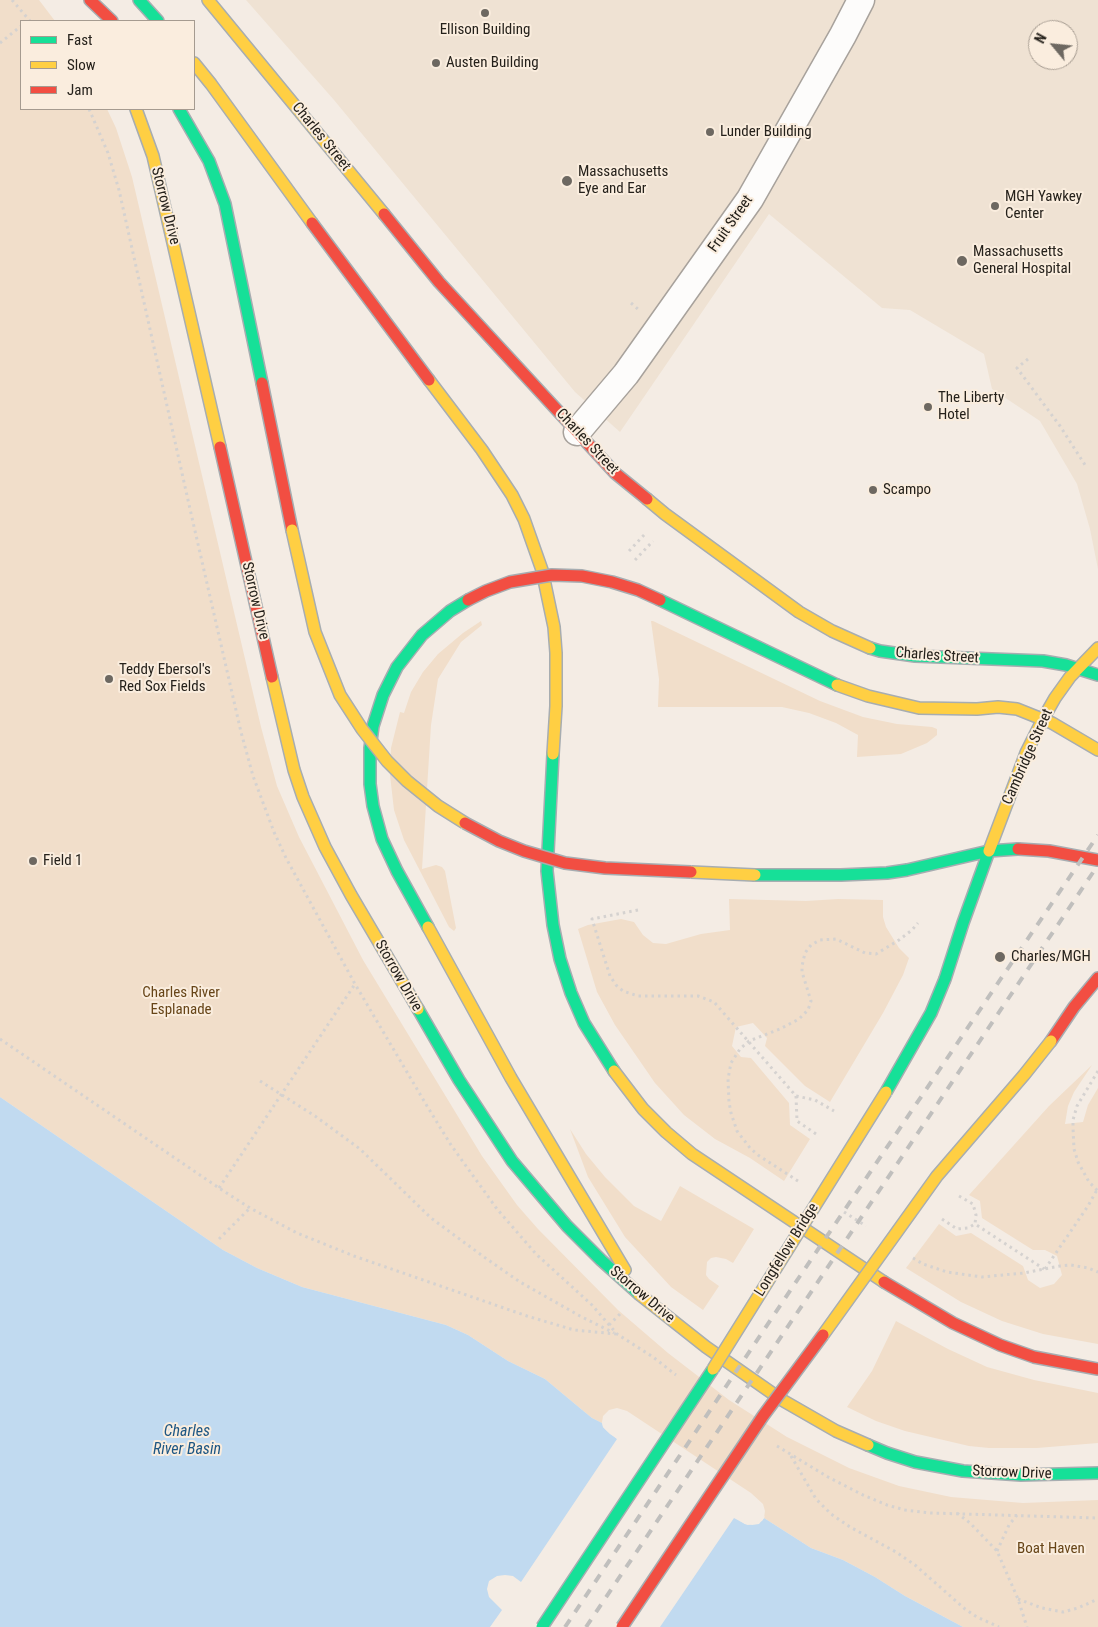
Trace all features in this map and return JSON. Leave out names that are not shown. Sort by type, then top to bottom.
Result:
[{"type":"main road","points":[[90,0],[111,20]]},
{"type":"main road","points":[[139,0],[157,20]]},
{"type":"main road","name":"Charles Street","points":[[208,0],[440,282],[615,473],[665,514],[792,607],[832,631],[880,651],[915,656],[1043,661],[1078,668],[1098,675]]},
{"type":"main road","points":[[195,64],[482,450],[512,495],[524,519],[542,570],[549,598],[556,653],[556,706],[547,870],[550,909],[560,959],[571,993],[584,1022],[610,1066],[643,1109],[692,1154],[902,1294],[953,1323],[1000,1346],[1034,1357],[1098,1369]]},
{"type":"main road","name":"Storrow Drive","points":[[136,110],[153,156],[169,221],[294,770],[313,822],[338,872],[372,933],[502,1147],[525,1178],[567,1226],[638,1293],[706,1347],[755,1382],[836,1431],[878,1450],[915,1462],[963,1471],[1021,1475],[1098,1472]]},
{"type":"main road","points":[[180,110],[209,161],[225,204],[292,530],[315,632],[326,665],[340,695],[362,729],[387,761],[407,781],[438,806],[473,828],[499,841],[524,851],[565,862],[605,868],[755,875],[841,876],[907,870],[989,851],[1011,849],[1036,850],[1098,860]]},
{"type":"main road","points":[[638,1293],[511,1078],[397,872],[382,839],[374,811],[370,784],[370,754],[374,726],[383,695],[397,667],[422,635],[442,618],[486,590],[510,582],[552,575],[582,576],[612,582],[660,600],[826,680],[868,696],[919,708],[1010,708],[1043,718],[1098,750]]},
{"type":"main road","name":"Cambridge Street","points":[[989,851],[1026,753],[1043,718],[1055,698],[1078,668],[1098,648]]},
{"type":"main road","name":"Longfellow Bridge","points":[[542,1627],[696,1397],[893,1080],[931,1013],[946,980],[989,851]]},
{"type":"main road","points":[[622,1627],[763,1416],[937,1176],[1038,1059],[1074,1007],[1098,978]]},
{"type":"street","name":"Fruit Street","points":[[577,432],[626,374],[750,198],[843,36],[861,0]]},
{"type":"path","points":[[12,0],[28,20]]},
{"type":"path","points":[[0,44],[20,27]]},
{"type":"path","points":[[1028,359],[1017,368],[1060,426],[1087,468]]},
{"type":"path","points":[[629,551],[647,532]]},
{"type":"path","points":[[635,561],[656,539]]},
{"type":"path","points":[[638,910],[592,918],[610,976],[616,985],[623,991],[638,996],[698,996],[714,1002],[796,1096],[815,1100],[834,1112]]},
{"type":"path","points":[[748,1041],[780,1029],[799,1019],[808,1010],[811,1001],[802,966],[805,953],[811,945],[820,940],[831,939],[842,941],[865,953],[876,954],[899,940],[918,923]]},
{"type":"path","points":[[219,1188],[355,984]]},
{"type":"path","points":[[0,1039],[219,1188],[250,1208],[297,1233],[416,1278],[574,1330],[617,1334]]},
{"type":"path","points":[[1044,1269],[1098,1189],[1089,1182],[1078,1162],[1074,1149],[1073,1120],[1077,1106],[1098,1071]]},
{"type":"path","points":[[260,1082],[315,1116],[360,1149],[431,1218],[484,1257],[520,1282],[580,1316],[617,1334]]},
{"type":"path","points":[[796,1096],[796,1121],[819,1136]]},
{"type":"path","points":[[964,1199],[972,1204],[976,1216],[975,1224]]},
{"type":"path","points":[[219,1239],[250,1208]]},
{"type":"path","points":[[947,1222],[957,1229],[968,1228],[975,1224]]},
{"type":"path","points":[[975,1224],[1044,1269],[1060,1266],[1080,1266],[1098,1272]]},
{"type":"path","points":[[592,1305],[617,1334]]},
{"type":"path","points":[[791,1455],[816,1499],[831,1514],[850,1527],[896,1552],[915,1565],[965,1609],[998,1627]]},
{"type":"path","points":[[957,1513],[970,1523],[998,1551],[1028,1627]]},
{"type":"path","points":[[998,1551],[1009,1525],[1017,1515]]},
{"type":"path","points":[[1018,1599],[1035,1606],[1063,1612],[1078,1608],[1098,1598]]},
{"type":"shaded area","name":"Massachusetts General Hospital","points":[[246,0],[1098,0],[1098,569],[1090,529],[1077,484],[1040,421],[992,389],[984,354],[910,310],[882,308],[769,214],[620,432],[575,392],[334,100]]},
{"type":"green space","name":"Charles River Esplanade","points":[[0,0],[39,0],[54,20],[20,20],[20,110],[107,110],[116,128],[132,177],[261,727],[277,786],[299,837],[363,960],[482,1156],[517,1205],[538,1229],[618,1310],[668,1353],[729,1400],[787,1437],[849,1468],[899,1486],[951,1497],[1023,1503],[1098,1500],[1098,1627],[963,1627],[843,1560],[811,1548],[764,1518],[763,1504],[751,1493],[627,1411],[617,1408],[609,1410],[603,1416],[602,1423],[592,1418],[545,1379],[508,1361],[468,1335],[446,1325],[302,1287],[257,1268],[223,1250],[0,1097]]},
{"type":"green space","points":[[481,621],[482,625],[461,642],[438,679],[431,725],[422,869],[436,865],[442,867],[445,871],[456,928],[454,931],[449,927],[404,840],[394,810],[390,775],[391,748],[400,712],[404,713],[411,692],[423,672],[438,654]]},
{"type":"green space","points":[[651,621],[820,701],[863,717],[897,724],[932,727],[937,729],[937,735],[927,743],[901,754],[857,757],[858,735],[836,723],[809,713],[782,707],[658,707],[659,679]]},
{"type":"green space","points":[[729,899],[883,900],[883,917],[886,927],[899,948],[909,958],[903,975],[883,1013],[830,1102],[805,1086],[765,1046],[767,1038],[753,1023],[736,1027],[732,1046],[741,1057],[751,1058],[789,1103],[790,1125],[810,1139],[784,1181],[750,1158],[715,1139],[684,1115],[655,1083],[615,1025],[597,992],[578,929],[588,925],[621,919],[634,922],[643,935],[653,943],[666,944],[701,934],[730,930]]},
{"type":"green space","points":[[1092,1065],[1074,1092],[1068,1106],[1065,1124],[1083,1122],[1088,1105],[1098,1088],[1098,1344],[1043,1334],[1002,1321],[961,1302],[906,1268],[939,1224],[956,1236],[971,1233],[1023,1266],[1028,1280],[1040,1288],[1054,1284],[1062,1275],[1057,1256],[1045,1250],[1033,1250],[982,1218],[980,1201],[969,1195],[1049,1106]]},
{"type":"green space","points":[[570,1129],[586,1154],[605,1177],[634,1206],[661,1221],[680,1186],[754,1229],[733,1263],[716,1257],[711,1258],[707,1262],[706,1275],[719,1286],[703,1310],[671,1287],[625,1237],[588,1177]]},
{"type":"green space","points":[[896,1321],[948,1349],[987,1367],[1034,1380],[1098,1393],[1098,1443],[1037,1448],[969,1446],[905,1431],[876,1421],[847,1407],[872,1371]]},
{"type":"water","name":"Charles River Basin","points":[[0,1097],[223,1250],[257,1268],[302,1287],[446,1325],[468,1335],[508,1361],[545,1379],[592,1418],[602,1423],[603,1427],[610,1434],[745,1524],[748,1525],[762,1521],[764,1518],[811,1548],[843,1560],[963,1627],[0,1627]]},
{"type":"pier","points":[[602,1420],[611,1432],[746,1521],[752,1523],[765,1516],[764,1518],[759,1524],[752,1525],[745,1524],[734,1518],[660,1627],[490,1627],[502,1610],[489,1597],[487,1589],[489,1581],[497,1576],[505,1575],[513,1576],[521,1582],[617,1439],[603,1427]]},
{"type":"railway","points":[[565,1627],[1098,835]]},
{"type":"railway","points":[[586,1627],[1098,865]]},
{"type":"traffic: fast","points":[[139,0],[157,20]]},
{"type":"traffic: fast","points":[[180,110],[209,161],[225,204],[262,383]]},
{"type":"traffic: fast","points":[[428,927],[397,871],[382,839],[373,806],[370,784],[370,748],[373,726],[383,695],[397,667],[422,635],[450,611],[468,600]]},
{"type":"traffic: fast","points":[[660,600],[837,685]]},
{"type":"traffic: fast","points":[[870,648],[915,656],[1043,661],[1066,665],[1098,675]]},
{"type":"traffic: fast","points":[[553,754],[547,871],[553,925],[560,959],[571,993],[584,1023],[614,1071]]},
{"type":"traffic: fast","points":[[755,875],[887,873],[989,851],[1018,849]]},
{"type":"traffic: fast","points":[[945,979],[989,851]]},
{"type":"traffic: fast","points":[[886,1092],[931,1013],[945,979]]},
{"type":"traffic: fast","points":[[418,1009],[459,1080],[512,1161],[567,1226],[639,1294]]},
{"type":"traffic: fast","points":[[542,1627],[713,1369]]},
{"type":"traffic: fast","points":[[868,1445],[915,1462],[963,1471],[1021,1475],[1098,1473]]},
{"type":"traffic: slow","points":[[208,0],[384,214]]},
{"type":"traffic: slow","points":[[195,64],[312,223]]},
{"type":"traffic: slow","points":[[136,110],[153,156],[220,447]]},
{"type":"traffic: slow","points":[[429,380],[482,450],[512,495],[524,519],[542,570],[554,627],[556,653],[556,706],[553,754]]},
{"type":"traffic: slow","points":[[647,499],[799,612],[832,631],[870,648]]},
{"type":"traffic: slow","points":[[292,530],[315,632],[340,695],[362,729],[387,761],[407,781],[438,806],[465,823]]},
{"type":"traffic: slow","points":[[989,851],[1026,753],[1043,719],[1070,677],[1098,648]]},
{"type":"traffic: slow","points":[[272,677],[294,770],[303,797],[325,847],[351,895],[418,1009]]},
{"type":"traffic: slow","points":[[837,685],[868,696],[919,708],[977,709],[998,707],[1017,709],[1052,723],[1098,750]]},
{"type":"traffic: slow","points":[[691,872],[755,875]]},
{"type":"traffic: slow","points":[[428,927],[511,1078],[625,1270]]},
{"type":"traffic: slow","points":[[823,1335],[937,1176],[1051,1041]]},
{"type":"traffic: slow","points":[[614,1071],[643,1109],[692,1154],[884,1282]]},
{"type":"traffic: slow","points":[[713,1369],[886,1092]]},
{"type":"traffic: slow","points":[[639,1294],[706,1347],[782,1400],[836,1431],[868,1445]]},
{"type":"traffic: jam","points":[[90,0],[111,20]]},
{"type":"traffic: jam","points":[[384,214],[439,282],[615,473],[647,499]]},
{"type":"traffic: jam","points":[[312,223],[429,380]]},
{"type":"traffic: jam","points":[[262,383],[292,530]]},
{"type":"traffic: jam","points":[[220,447],[272,677]]},
{"type":"traffic: jam","points":[[468,600],[510,582],[552,575],[582,576],[612,582],[638,590],[660,600]]},
{"type":"traffic: jam","points":[[465,823],[499,841],[524,851],[565,863],[605,868],[691,872]]},
{"type":"traffic: jam","points":[[1018,849],[1049,851],[1098,860]]},
{"type":"traffic: jam","points":[[1051,1041],[1074,1007],[1098,978]]},
{"type":"traffic: jam","points":[[884,1282],[953,1323],[1000,1345],[1034,1357],[1098,1369]]},
{"type":"traffic: jam","points":[[622,1627],[763,1416],[823,1335]]},
{"type":"place","name":"Ellison Building","points":[[485,13]]},
{"type":"place","name":"Austen Building","points":[[436,63]]},
{"type":"place","name":"Lunder Building","points":[[710,132]]},
{"type":"place","name":"Massachusetts Eye and Ear","points":[[567,181]]},
{"type":"place","name":"MGH Yawkey Center","points":[[995,206]]},
{"type":"place","name":"Massachusetts General Hospital","points":[[962,261]]},
{"type":"place","name":"The Liberty Hotel","points":[[928,407]]},
{"type":"place","name":"Scampo","points":[[873,490]]},
{"type":"place","name":"Teddy Ebersol's Red Sox Fields","points":[[109,679]]},
{"type":"place","name":"Field 1","points":[[33,861]]},
{"type":"place","name":"Charles/MGH","points":[[1000,957]]},
{"type":"park label","name":"Boat Haven","points":[[1051,1549]]}]
